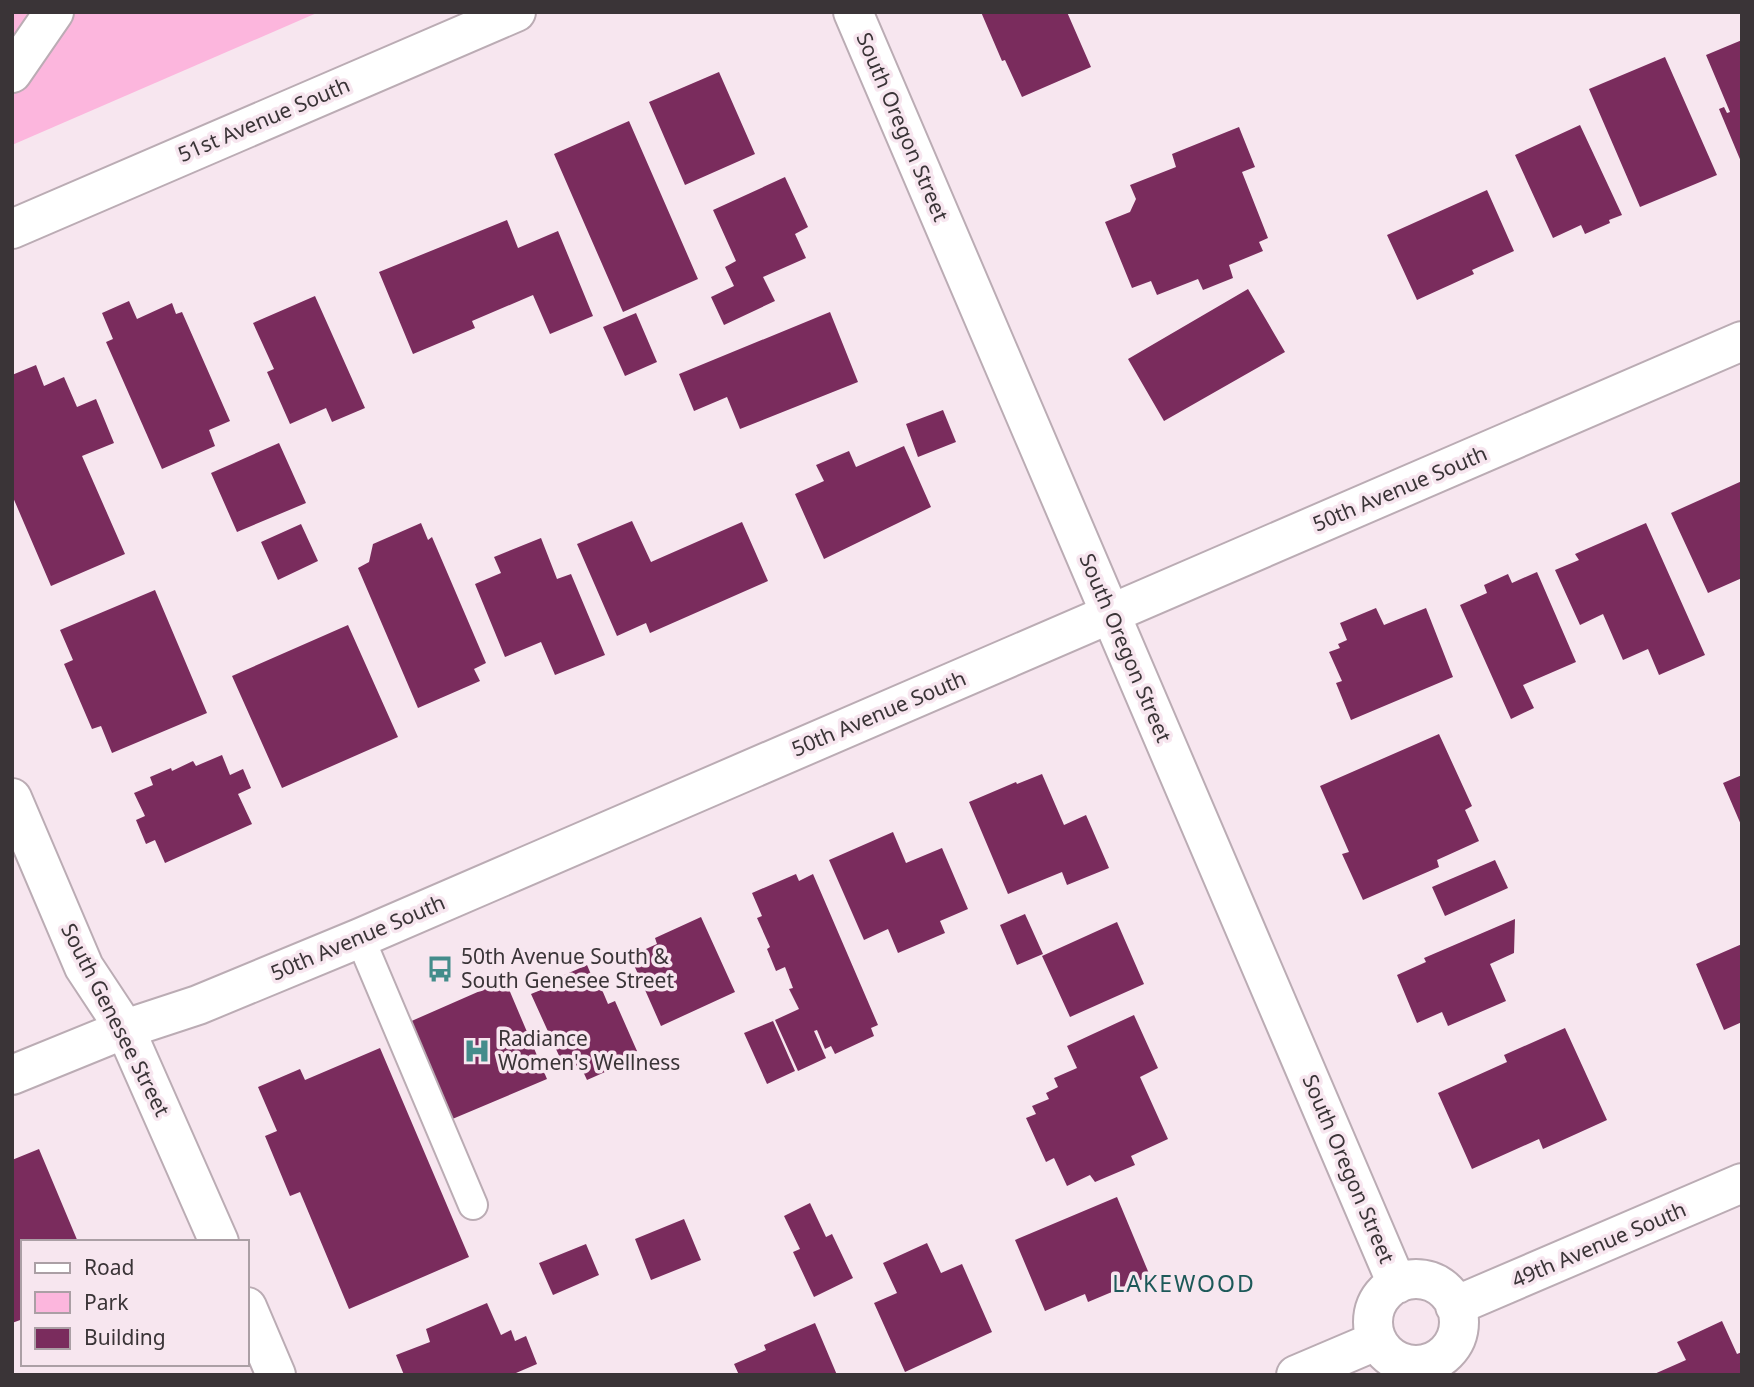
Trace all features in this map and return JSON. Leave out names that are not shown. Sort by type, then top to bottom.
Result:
[{"type":"street","points":[[12,73],[54,12]]},
{"type":"street","name":"51st Avenue South","points":[[12,229],[516,12]]},
{"type":"street","name":"South Oregon Street","points":[[853,12],[1397,1284]]},
{"type":"street","name":"50th Avenue South","points":[[12,1075],[125,1029],[198,1005],[360,938],[1742,341]]},
{"type":"street","name":"South Genesee Street","points":[[12,798],[84,967],[125,1029],[218,1240]]},
{"type":"street","name":"49th Avenue South","points":[[1455,1306],[1742,1183]]},
{"type":"street","points":[[1418,1279],[1432,1282],[1444,1289],[1455,1306],[1459,1326],[1456,1340],[1437,1360],[1434,1368],[1397,1362],[1376,1341],[1372,1326],[1373,1312],[1379,1299],[1390,1287],[1418,1279]]},
{"type":"street","points":[[248,1316],[276,1375]]},
{"type":"street","points":[[1296,1375],[1376,1341]]},
{"type":"lane","points":[[360,938],[473,1205]]},
{"type":"green space","points":[[12,12],[319,12],[12,145]]},
{"type":"building","points":[[981,12],[1067,12],[1091,67],[1022,97],[1005,60],[1002,61]]},
{"type":"building","points":[[1742,40],[1742,164],[1719,109],[1724,107],[1727,113],[1730,112],[1706,55]]},
{"type":"building","points":[[1665,57],[1717,175],[1640,207],[1589,89]]},
{"type":"building","points":[[719,72],[755,154],[685,185],[649,102]]},
{"type":"building","points":[[629,121],[698,279],[623,312],[554,154]]},
{"type":"building","points":[[1580,125],[1622,215],[1585,234],[1581,225],[1553,238],[1515,155]]},
{"type":"building","points":[[1239,127],[1255,167],[1242,172],[1268,238],[1259,242],[1263,251],[1229,265],[1233,278],[1203,290],[1198,279],[1157,295],[1151,281],[1132,288],[1105,222],[1130,212],[1136,199],[1130,185],[1176,167],[1172,154]]},
{"type":"building","points":[[785,177],[808,227],[795,234],[806,258],[763,277],[775,301],[724,325],[711,297],[734,286],[725,267],[736,261],[713,210]]},
{"type":"building","points":[[1487,190],[1514,251],[1472,270],[1474,274],[1417,300],[1387,235]]},
{"type":"building","points":[[507,220],[518,248],[558,231],[593,316],[550,334],[533,295],[472,321],[475,328],[413,354],[379,272]]},
{"type":"building","points":[[1248,289],[1285,352],[1164,421],[1128,359]]},
{"type":"building","points":[[315,296],[365,408],[332,422],[326,408],[290,424],[267,372],[274,369],[253,323]]},
{"type":"building","points":[[129,301],[137,319],[172,303],[176,314],[182,312],[230,421],[209,430],[215,446],[162,469],[106,342],[113,339],[102,313]]},
{"type":"building","points":[[830,312],[858,382],[740,429],[727,397],[694,411],[679,374]]},
{"type":"building","points":[[636,313],[657,362],[625,376],[603,327]]},
{"type":"building","points":[[36,365],[44,386],[64,377],[77,407],[96,399],[114,443],[82,456],[125,554],[51,586],[12,495],[12,375]]},
{"type":"building","points":[[943,410],[956,442],[918,457],[906,424]]},
{"type":"building","points":[[279,443],[306,503],[237,532],[211,473]]},
{"type":"building","points":[[904,446],[931,507],[824,559],[795,494],[824,481],[816,465],[849,451],[856,467]]},
{"type":"building","points":[[1742,481],[1742,578],[1708,593],[1671,513]]},
{"type":"building","points":[[632,521],[651,562],[742,522],[768,581],[650,633],[646,623],[617,636],[577,544]]},
{"type":"building","points":[[421,523],[428,540],[432,537],[486,663],[474,669],[480,681],[418,708],[358,568],[369,562],[373,544]]},
{"type":"building","points":[[1646,523],[1705,655],[1659,675],[1648,649],[1623,660],[1603,614],[1580,625],[1555,570],[1579,560],[1575,554]]},
{"type":"building","points":[[301,524],[318,561],[278,580],[261,542]]},
{"type":"building","points":[[541,538],[557,579],[571,574],[605,655],[555,675],[541,642],[505,657],[475,584],[501,573],[494,557]]},
{"type":"building","points":[[1537,572],[1576,662],[1523,685],[1534,708],[1511,719],[1460,605],[1487,593],[1484,585],[1508,574],[1512,583]]},
{"type":"building","points":[[155,590],[207,713],[112,753],[101,726],[92,729],[64,664],[73,660],[60,630]]},
{"type":"building","points":[[1376,608],[1384,625],[1426,608],[1453,677],[1351,720],[1336,683],[1342,681],[1329,652],[1340,648],[1338,644],[1347,640],[1340,623]]},
{"type":"building","points":[[348,625],[398,737],[282,788],[232,676]]},
{"type":"building","points":[[1439,734],[1472,806],[1465,810],[1479,841],[1437,860],[1439,867],[1363,900],[1342,854],[1349,852],[1320,786]]},
{"type":"building","points":[[222,755],[230,775],[243,769],[251,788],[238,794],[252,824],[165,863],[155,840],[146,844],[136,820],[145,816],[134,793],[153,785],[150,777],[193,761],[196,766]]},
{"type":"building","points":[[1042,774],[1064,825],[1086,815],[1109,868],[1067,885],[1062,872],[1008,894],[969,802]]},
{"type":"building","points":[[1742,775],[1742,827],[1723,783]]},
{"type":"building","points":[[893,832],[906,863],[942,848],[968,909],[940,921],[945,933],[898,953],[888,929],[864,940],[829,860]]},
{"type":"building","points":[[1495,860],[1508,888],[1445,916],[1432,887]]},
{"type":"building","points":[[796,874],[799,881],[813,874],[878,1025],[871,1028],[874,1036],[835,1054],[831,1046],[825,1049],[817,1030],[814,1031],[826,1058],[798,1071],[775,1020],[799,1009],[789,989],[793,988],[785,967],[776,971],[767,949],[770,947],[757,918],[762,916],[752,893]]},
{"type":"building","points":[[1025,914],[1043,954],[1017,965],[1000,925]]},
{"type":"building","points":[[701,917],[735,992],[661,1026],[630,956],[657,944],[655,938]]},
{"type":"building","points":[[1515,919],[1514,953],[1490,964],[1506,1001],[1448,1026],[1442,1012],[1417,1023],[1397,975],[1426,962],[1424,958]]},
{"type":"building","points":[[1117,922],[1144,984],[1070,1017],[1042,956]]},
{"type":"building","points":[[1742,944],[1742,1022],[1724,1030],[1696,964]]},
{"type":"building","points":[[587,965],[608,1004],[615,1001],[637,1051],[628,1055],[630,1061],[587,1080],[580,1065],[566,1071],[531,994],[548,987],[546,983]]},
{"type":"building","name":"Radiance Women's Wellness","points":[[505,980],[547,1079],[450,1120],[407,1023]]},
{"type":"building","points":[[1134,1015],[1158,1068],[1140,1077],[1168,1139],[1131,1156],[1135,1165],[1095,1182],[1090,1175],[1067,1186],[1054,1158],[1046,1162],[1026,1118],[1036,1114],[1032,1106],[1049,1099],[1046,1093],[1058,1087],[1054,1078],[1077,1068],[1067,1046]]},
{"type":"building","points":[[773,1021],[795,1071],[767,1084],[744,1033]]},
{"type":"building","points":[[1565,1028],[1607,1120],[1543,1149],[1539,1139],[1472,1169],[1438,1093],[1507,1062],[1504,1055]]},
{"type":"building","points":[[380,1048],[469,1257],[349,1309],[300,1192],[290,1196],[265,1136],[277,1131],[258,1087],[300,1069],[305,1080]]},
{"type":"building","points":[[39,1149],[77,1240],[21,1240],[21,1320],[12,1323],[12,1160]]},
{"type":"building","points":[[1117,1197],[1150,1276],[1088,1302],[1085,1294],[1045,1311],[1015,1240]]},
{"type":"building","points":[[810,1203],[826,1237],[832,1234],[853,1278],[814,1297],[793,1252],[800,1249],[784,1216]]},
{"type":"building","points":[[684,1219],[701,1260],[651,1280],[635,1239]]},
{"type":"building","points":[[927,1243],[941,1273],[962,1264],[992,1332],[905,1372],[874,1303],[897,1293],[883,1263]]},
{"type":"building","points":[[586,1244],[599,1275],[553,1295],[539,1263]]},
{"type":"building","points":[[487,1303],[501,1335],[511,1330],[515,1341],[526,1336],[537,1364],[516,1373],[517,1375],[404,1375],[396,1355],[430,1342],[426,1329]]},
{"type":"building","points":[[1722,1321],[1737,1354],[1742,1352],[1742,1375],[1652,1375],[1686,1360],[1677,1342]]},
{"type":"building","points":[[815,1323],[837,1375],[739,1375],[734,1364],[766,1350],[764,1345]]},
{"type":"place","name":"50th Avenue South & South Genesee Street","points":[[440,969]]},
{"type":"place","name":"Radiance Women's Wellness","points":[[477,1051]]},
{"type":"district","name":"LAKEWOOD","points":[[1184,1284]]}]
